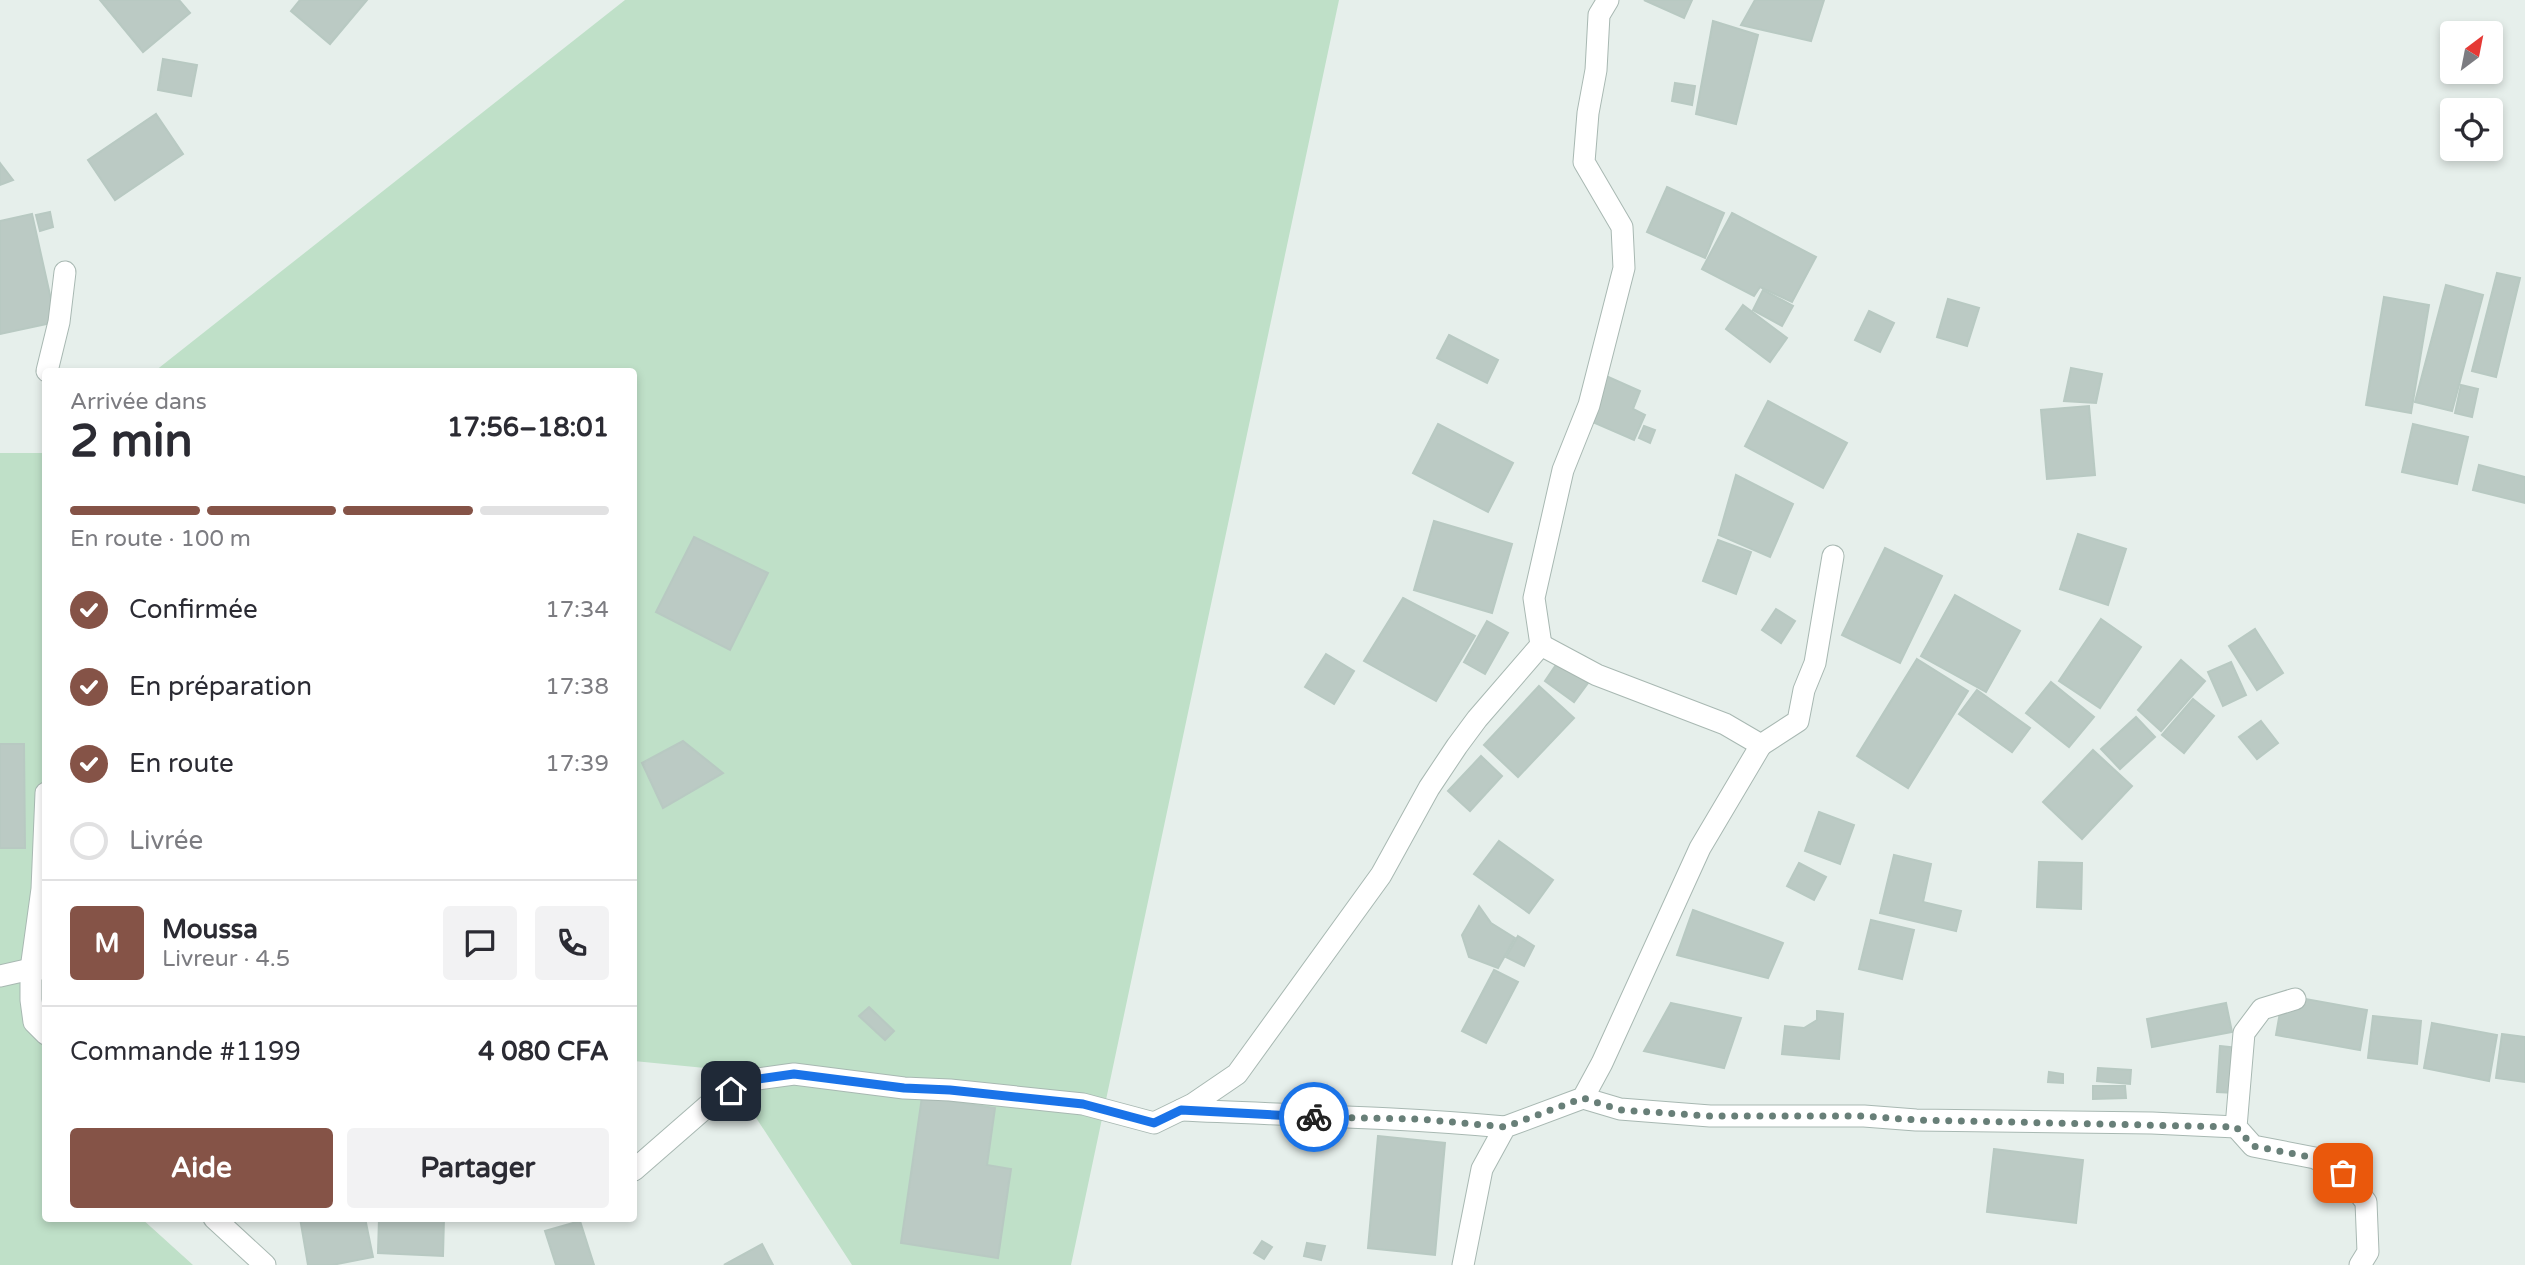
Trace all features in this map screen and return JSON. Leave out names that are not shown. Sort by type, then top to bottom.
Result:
[{"type":"street","points":[[637,1167],[712,1102],[751,1080],[794,1074],[904,1088],[950,1090],[1083,1104],[1154,1123],[1181,1110],[1237,1074],[1381,874],[1429,788],[1457,746],[1541,645],[1534,598],[1563,470],[1589,405],[1624,268],[1622,228],[1584,162],[1588,113],[1597,70],[1599,15],[1608,0]]},
{"type":"street","points":[[48,368],[59,322],[65,272]]},
{"type":"street","points":[[1583,1098],[1700,848],[1761,745],[1798,721],[1804,690],[1815,663],[1833,556]]},
{"type":"street","points":[[1541,645],[1597,675],[1725,724],[1761,745]]},
{"type":"street","points":[[42,889],[38,969],[31,1000],[34,1022],[42,1030]]},
{"type":"street","points":[[0,976],[38,969]]},
{"type":"street","points":[[2295,999],[2262,1009],[2244,1034],[2236,1127],[2253,1146],[2315,1158],[2343,1173],[2367,1202],[2368,1252],[2360,1265]]},
{"type":"street","points":[[1181,1110],[1310,1117],[1419,1119],[1505,1127],[1583,1098],[1620,1110],[1710,1116],[1864,1116],[1916,1120],[2236,1127]]},
{"type":"street","points":[[1463,1265],[1482,1169],[1505,1127]]},
{"type":"street","points":[[218,1222],[265,1265]]},
{"type":"green space","points":[[625,0],[1339,0],[1071,1265],[852,1265],[725,1070],[637,1061],[637,368],[159,368]]},
{"type":"green space","points":[[0,453],[42,453],[42,1222],[145,1222],[193,1265],[0,1265]]},
{"type":"building","points":[[100,0],[179,0],[190,13],[143,52]]},
{"type":"building","points":[[300,0],[367,0],[330,44],[291,11]]},
{"type":"building","points":[[1644,0],[1692,0],[1684,18]]},
{"type":"building","points":[[1755,0],[1824,0],[1811,41],[1741,25]]},
{"type":"building","points":[[1713,21],[1758,35],[1736,124],[1696,114]]},
{"type":"building","points":[[163,59],[197,65],[191,96],[158,90]]},
{"type":"building","points":[[1675,83],[1695,86],[1692,105],[1672,101]]},
{"type":"building","points":[[156,114],[183,154],[115,200],[88,160]]},
{"type":"building","points":[[0,163],[13,180],[0,185]]},
{"type":"building","points":[[1667,187],[1724,213],[1705,258],[1647,232]]},
{"type":"building","points":[[50,212],[53,227],[40,231],[36,215]]},
{"type":"building","points":[[1732,213],[1816,257],[1792,302],[1760,287],[1754,296],[1702,269]]},
{"type":"building","points":[[32,214],[56,322],[0,334],[0,221]]},
{"type":"building","points":[[2497,273],[2520,278],[2496,377],[2472,371]]},
{"type":"building","points":[[2446,285],[2483,295],[2452,411],[2415,402]]},
{"type":"building","points":[[1763,290],[1793,306],[1782,326],[1753,310]]},
{"type":"building","points":[[2384,297],[2429,305],[2411,413],[2366,405]]},
{"type":"building","points":[[1948,299],[1979,308],[1967,346],[1937,337]]},
{"type":"building","points":[[1743,305],[1787,338],[1770,362],[1726,329]]},
{"type":"building","points":[[1869,311],[1894,323],[1880,352],[1855,340]]},
{"type":"building","points":[[1449,335],[1498,360],[1487,383],[1437,358]]},
{"type":"building","points":[[2071,368],[2102,374],[2096,403],[2064,401]]},
{"type":"building","points":[[1606,376],[1640,391],[1633,409],[1645,415],[1634,440],[1588,420]]},
{"type":"building","points":[[2461,385],[2478,389],[2472,417],[2455,413]]},
{"type":"building","points":[[1768,401],[1847,443],[1823,488],[1745,446]]},
{"type":"building","points":[[2089,406],[2095,475],[2047,479],[2041,410]]},
{"type":"building","points":[[1438,424],[1513,463],[1488,512],[1413,473]]},
{"type":"building","points":[[2413,424],[2468,437],[2457,484],[2402,472]]},
{"type":"building","points":[[1644,426],[1655,430],[1650,443],[1639,438]]},
{"type":"building","points":[[2479,465],[2525,477],[2525,503],[2473,490]]},
{"type":"building","points":[[1736,475],[1793,504],[1770,557],[1719,535]]},
{"type":"building","points":[[1434,521],[1512,544],[1492,613],[1414,590]]},
{"type":"building","points":[[2078,534],[2126,549],[2108,605],[2060,589]]},
{"type":"building","points":[[694,537],[768,573],[730,650],[656,612]]},
{"type":"building","points":[[1718,540],[1751,552],[1736,594],[1703,581]]},
{"type":"building","points":[[1885,548],[1942,576],[1900,663],[1842,635]]},
{"type":"building","points":[[1955,595],[2020,631],[1986,692],[1921,656]]},
{"type":"building","points":[[1403,598],[1475,636],[1436,701],[1364,661]]},
{"type":"building","points":[[1776,609],[1795,621],[1781,643],[1762,630]]},
{"type":"building","points":[[2101,619],[2141,647],[2100,708],[2059,681]]},
{"type":"building","points":[[1487,621],[1508,633],[1485,674],[1464,662]]},
{"type":"building","points":[[2255,629],[2283,673],[2257,690],[2229,646]]},
{"type":"building","points":[[1326,654],[1354,671],[1334,704],[1305,687]]},
{"type":"building","points":[[1917,659],[1968,691],[1908,788],[1857,756]]},
{"type":"building","points":[[2181,660],[2205,681],[2161,731],[2138,710]]},
{"type":"building","points":[[1558,662],[1588,683],[1574,702],[1545,681]]},
{"type":"building","points":[[2231,662],[2246,695],[2223,706],[2208,672]]},
{"type":"building","points":[[2051,682],[2094,717],[2069,747],[2026,713]]},
{"type":"building","points":[[1539,686],[1574,718],[1518,777],[1484,745]]},
{"type":"building","points":[[1977,690],[2030,728],[2012,752],[1959,714]]},
{"type":"building","points":[[2193,699],[2214,716],[2184,753],[2162,735]]},
{"type":"building","points":[[2136,717],[2155,737],[2120,769],[2101,749]]},
{"type":"building","points":[[2261,721],[2278,743],[2257,759],[2239,737]]},
{"type":"building","points":[[683,741],[723,773],[663,808],[642,763]]},
{"type":"building","points":[[0,744],[24,744],[25,848],[0,848]]},
{"type":"building","points":[[2093,750],[2132,786],[2082,839],[2043,802]]},
{"type":"building","points":[[1481,756],[1502,776],[1470,811],[1448,791]]},
{"type":"building","points":[[1819,812],[1854,825],[1840,864],[1805,851]]},
{"type":"building","points":[[1499,841],[1553,880],[1529,913],[1474,874]]},
{"type":"building","points":[[1894,855],[1931,864],[1923,902],[1961,911],[1956,931],[1880,913]]},
{"type":"building","points":[[2039,862],[2082,863],[2081,909],[2037,907]]},
{"type":"building","points":[[1799,863],[1826,877],[1814,900],[1787,886]]},
{"type":"building","points":[[1479,906],[1491,923],[1515,938],[1498,968],[1469,957],[1462,935]]},
{"type":"building","points":[[1693,910],[1783,943],[1768,978],[1677,955]]},
{"type":"building","points":[[1871,920],[1914,930],[1902,979],[1859,969]]},
{"type":"building","points":[[1518,936],[1534,946],[1524,966],[1506,957]]},
{"type":"building","points":[[1494,970],[1518,982],[1486,1043],[1462,1031]]},
{"type":"building","points":[[2283,995],[2367,1010],[2360,1050],[2276,1035]]},
{"type":"building","points":[[1671,1003],[1741,1018],[1724,1068],[1644,1051]]},
{"type":"building","points":[[2226,1003],[2232,1032],[2152,1047],[2147,1019]]},
{"type":"building","points":[[869,1007],[894,1031],[885,1040],[859,1016]]},
{"type":"building","points":[[1817,1011],[1843,1014],[1839,1059],[1782,1054],[1785,1026],[1804,1028],[1817,1020]]},
{"type":"building","points":[[2373,1016],[2421,1021],[2417,1064],[2368,1058]]},
{"type":"building","points":[[2432,1023],[2497,1035],[2489,1081],[2424,1068]]},
{"type":"building","points":[[2502,1034],[2525,1037],[2525,1082],[2496,1078]]},
{"type":"building","points":[[2220,1046],[2238,1048],[2236,1093],[2217,1092]]},
{"type":"building","points":[[2098,1068],[2131,1070],[2130,1084],[2097,1081]]},
{"type":"building","points":[[2049,1072],[2063,1074],[2063,1083],[2048,1082]]},
{"type":"building","points":[[2093,1086],[2125,1086],[2126,1098],[2093,1099]]},
{"type":"building","points":[[922,1097],[995,1108],[987,1165],[1011,1169],[998,1258],[901,1243]]},
{"type":"building","points":[[1378,1136],[1445,1143],[1435,1255],[1368,1248]]},
{"type":"building","points":[[1994,1149],[2083,1160],[2076,1223],[1987,1212]]},
{"type":"building","points":[[301,1222],[366,1222],[373,1257],[332,1265],[308,1265]]},
{"type":"building","points":[[379,1222],[444,1222],[443,1256],[378,1253]]},
{"type":"building","points":[[580,1222],[594,1265],[556,1265],[545,1231]]},
{"type":"building","points":[[1262,1241],[1272,1247],[1264,1259],[1254,1253]]},
{"type":"building","points":[[1307,1243],[1325,1246],[1321,1260],[1304,1256]]},
{"type":"building","points":[[762,1244],[773,1265],[724,1265]]},
{"type":"way so far","points":[[1314,1117],[1419,1119],[1505,1127],[1583,1098],[1620,1110],[1710,1116],[1864,1116],[1916,1120],[2152,1123],[2236,1127],[2253,1146],[2315,1158],[2343,1173]]},
{"type":"route","points":[[731,1091],[751,1080],[794,1074],[904,1088],[950,1090],[1083,1104],[1154,1123],[1181,1110],[1314,1117]]}]
